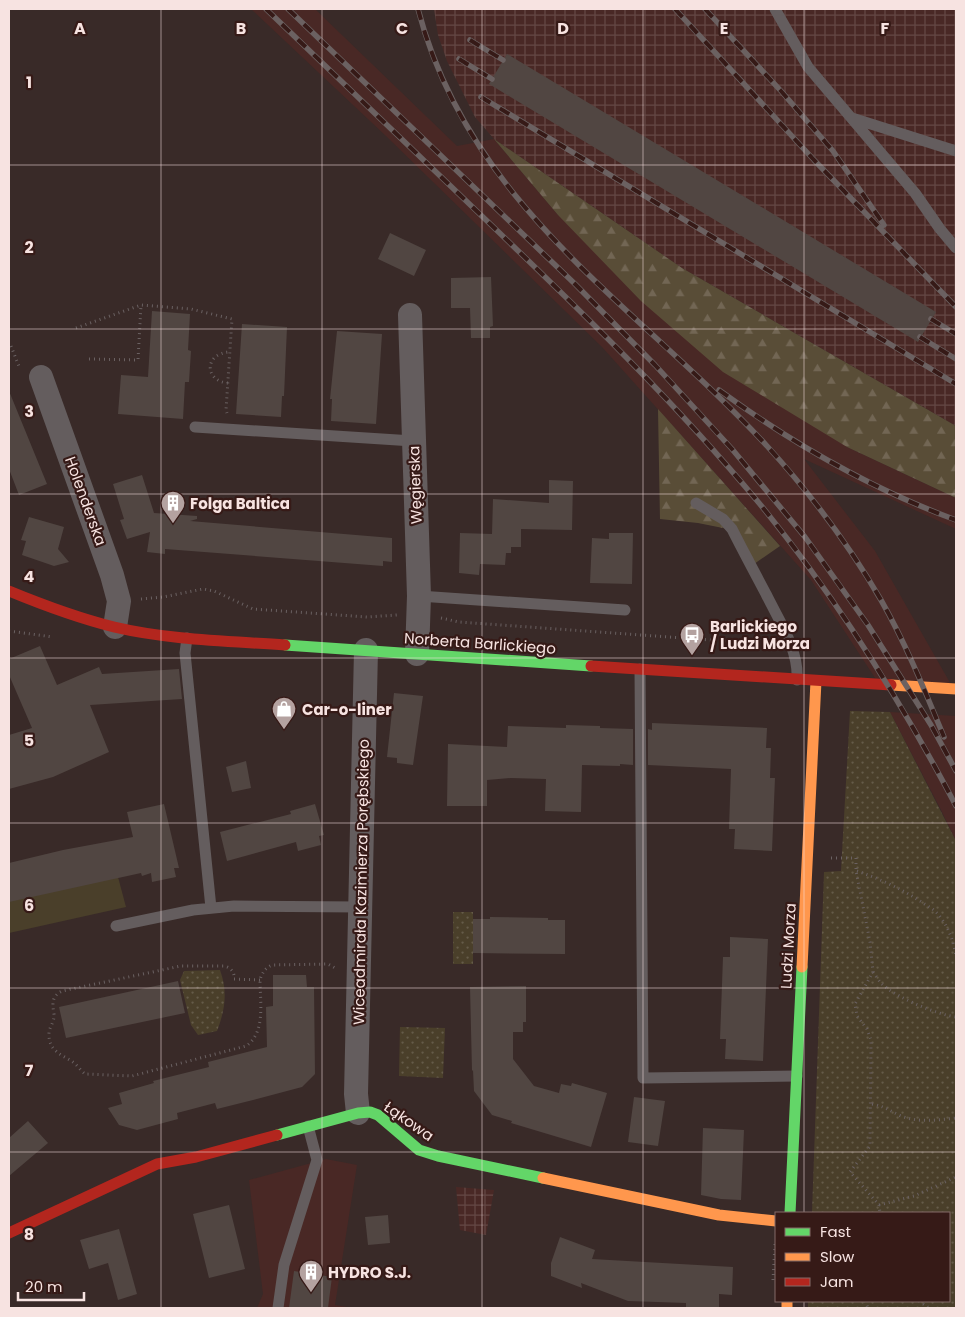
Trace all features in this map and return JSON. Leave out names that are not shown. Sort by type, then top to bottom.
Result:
[{"type":"street","name":"Węgierska","points":[[410,315],[418,606],[417,654]]},
{"type":"street","name":"Holenderska","points":[[41,377],[112,575],[119,601],[115,627]]},
{"type":"street","name":"Norberta Barlickiego","points":[[9,591],[59,611],[115,627],[187,638],[797,680],[956,688]]},
{"type":"street","name":"Wiceadmirała Kazimierza Porębskiego","points":[[358,1113],[356,1094],[362,907],[366,650]]},
{"type":"street","name":"Ludzi Morza","points":[[790,1212],[816,681]]},
{"type":"street","name":"Łąkowa","points":[[9,1232],[157,1164],[196,1157],[358,1113],[370,1112],[378,1115],[419,1150],[438,1156],[629,1195],[703,1213],[775,1221]]},
{"type":"lane","points":[[776,9],[808,67],[915,193],[956,248]]},
{"type":"lane","points":[[852,118],[956,151]]},
{"type":"lane","points":[[194,427],[413,441]]},
{"type":"lane","points":[[696,503],[723,519],[732,529],[794,653],[798,668],[797,680]]},
{"type":"lane","points":[[418,606],[624,610]]},
{"type":"lane","points":[[187,638],[185,653],[211,908]]},
{"type":"lane","points":[[640,669],[643,1078],[797,1076]]},
{"type":"lane","points":[[116,926],[193,910],[234,906],[362,907]]},
{"type":"lane","points":[[278,1308],[284,1265],[317,1160],[308,1126]]},
{"type":"path","points":[[89,359],[138,360],[142,304]]},
{"type":"path","points":[[76,328],[142,304],[191,310],[232,319],[226,410],[234,429]]},
{"type":"path","points":[[228,383],[220,381],[213,375],[211,365],[214,356],[219,353],[230,352]]},
{"type":"path","points":[[119,601],[163,597],[203,589],[214,591],[254,609],[367,616],[418,606],[459,622],[739,642],[749,652],[748,658]]},
{"type":"path","points":[[826,858],[856,858],[856,871],[870,942],[873,972],[882,984],[896,995],[935,1012],[956,1017]]},
{"type":"path","points":[[856,871],[879,879],[910,894],[936,912],[949,931],[955,947],[956,957]]},
{"type":"path","points":[[260,980],[234,979],[230,967],[181,966],[62,992],[53,999],[54,1021],[49,1031],[51,1045],[61,1056],[72,1062],[85,1074],[95,1076],[132,1076],[246,1046],[251,1043],[260,1023],[260,980],[264,970],[272,966],[328,964],[338,970]]},
{"type":"path","points":[[873,972],[855,1004],[858,1016],[867,1028],[871,1040],[872,1104],[870,1146],[850,1172],[878,1205],[880,1212]]},
{"type":"path","points":[[872,1104],[883,1106],[900,1115],[918,1120],[956,1118]]},
{"type":"path","points":[[878,1205],[914,1196],[956,1177]]},
{"type":"shaded area","points":[[251,9],[315,9],[457,146],[494,139],[558,215],[847,447],[956,498],[956,529],[804,459],[875,551],[953,688],[879,684],[811,580],[602,347],[386,136]]},
{"type":"shaded area","points":[[434,9],[956,9],[956,426],[682,268],[494,139],[475,117],[447,61],[438,35]]},
{"type":"shaded area","points":[[850,711],[890,712],[956,841],[956,1308],[808,1308],[808,1302],[950,1302],[950,1212],[812,1212],[824,872],[841,871]]},
{"type":"shaded area","points":[[890,712],[956,716],[956,841],[941,810]]},
{"type":"shaded area","points":[[118,877],[126,907],[9,933],[9,901]]},
{"type":"shaded area","points":[[453,912],[473,912],[473,964],[453,964]]},
{"type":"shaded area","points":[[220,970],[225,993],[220,1023],[217,1031],[198,1035],[191,1025],[180,980],[184,971]]},
{"type":"shaded area","points":[[400,1027],[445,1028],[443,1078],[399,1076]]},
{"type":"shaded area","points":[[326,1159],[357,1165],[335,1305],[353,1308],[257,1308],[263,1294],[249,1180]]},
{"type":"shaded area","points":[[456,1187],[494,1190],[486,1235],[460,1230]]},
{"type":"green space","points":[[494,139],[682,268],[956,426],[956,498],[847,447],[723,372],[641,301],[558,215]]},
{"type":"green space","points":[[658,409],[780,546],[754,564],[728,529],[698,523],[660,519]]},
{"type":"building","points":[[507,54],[936,312],[918,342],[489,84]]},
{"type":"building","points":[[390,233],[426,250],[414,276],[378,259]]},
{"type":"building","points":[[491,277],[493,326],[490,327],[490,338],[471,338],[470,308],[451,308],[451,278]]},
{"type":"building","points":[[152,311],[190,314],[188,350],[191,351],[189,382],[185,382],[183,419],[118,414],[121,375],[148,377]]},
{"type":"building","points":[[242,324],[287,327],[284,396],[282,396],[281,417],[236,414]]},
{"type":"building","points":[[337,331],[382,334],[376,424],[331,421],[332,399],[330,399]]},
{"type":"building","points":[[9,391],[47,484],[19,495],[9,469]]},
{"type":"building","name":"Folga Baltica","points":[[142,475],[154,513],[197,516],[197,519],[190,521],[392,538],[392,562],[383,561],[383,566],[165,549],[165,554],[147,552],[150,532],[127,539],[120,520],[124,519],[113,484]]},
{"type":"building","points":[[549,480],[573,481],[572,530],[521,529],[521,547],[511,547],[511,553],[506,553],[505,565],[480,564],[479,575],[459,573],[460,533],[492,534],[493,499],[549,503]]},
{"type":"building","points":[[29,517],[64,527],[58,549],[69,562],[54,566],[22,555],[26,541],[21,540]]},
{"type":"building","points":[[609,533],[633,533],[632,584],[590,583],[592,538],[609,539]]},
{"type":"building","points":[[40,646],[57,685],[99,667],[102,674],[179,669],[182,699],[90,705],[109,752],[53,777],[9,789],[9,735],[32,728],[9,675],[9,659]]},
{"type":"building","points":[[394,693],[423,696],[413,765],[397,763],[397,758],[387,757]]},
{"type":"building","points":[[652,723],[767,728],[766,748],[771,748],[770,778],[775,778],[772,851],[734,849],[735,829],[729,829],[731,769],[648,765],[648,729],[652,730]]},
{"type":"building","points":[[566,725],[633,729],[633,765],[582,765],[581,812],[545,811],[546,779],[511,778],[487,780],[487,806],[447,806],[448,744],[507,747],[508,726],[566,728]]},
{"type":"building","points":[[246,761],[251,788],[232,792],[226,767]]},
{"type":"building","points":[[164,804],[179,868],[174,868],[176,877],[152,882],[151,873],[142,876],[141,873],[9,902],[9,863],[63,850],[133,837],[127,812]]},
{"type":"building","points":[[315,804],[324,835],[319,836],[321,845],[298,851],[296,842],[227,861],[220,832],[291,814],[290,811]]},
{"type":"building","points":[[490,917],[565,920],[565,954],[473,953],[473,919],[490,919]]},
{"type":"building","points":[[730,937],[768,939],[763,1061],[725,1059],[726,1039],[720,1039],[723,957],[730,957]]},
{"type":"building","points":[[273,975],[306,975],[307,987],[314,987],[315,1074],[302,1087],[217,1109],[215,1103],[177,1113],[178,1119],[137,1130],[119,1125],[108,1108],[122,1104],[119,1093],[154,1083],[153,1081],[209,1067],[208,1062],[267,1047],[266,1007],[273,1006]]},
{"type":"building","points":[[178,981],[185,1013],[66,1038],[59,1007]]},
{"type":"building","points":[[526,986],[526,1022],[523,1022],[523,1032],[513,1032],[513,1059],[534,1086],[559,1093],[561,1084],[571,1086],[572,1083],[607,1093],[591,1147],[511,1123],[512,1121],[492,1115],[474,1091],[470,987]]},
{"type":"building","points":[[634,1097],[665,1101],[658,1146],[628,1142]]},
{"type":"building","points":[[28,1121],[48,1143],[9,1176],[9,1138]]},
{"type":"building","points":[[703,1128],[744,1130],[741,1200],[701,1195]]},
{"type":"building","points":[[229,1205],[245,1269],[209,1278],[193,1214]]},
{"type":"building","points":[[388,1215],[390,1243],[368,1245],[365,1217]]},
{"type":"building","points":[[119,1229],[137,1294],[118,1300],[108,1263],[89,1269],[80,1240]]},
{"type":"building","points":[[560,1237],[595,1250],[592,1259],[733,1267],[732,1295],[719,1294],[719,1308],[686,1307],[686,1303],[628,1301],[581,1283],[582,1288],[551,1276],[551,1263]]},
{"type":"building","name":"HYDRO S.J.","points":[[294,1271],[332,1277],[328,1308],[289,1308]]},
{"type":"railway","points":[[266,9],[591,322],[727,466],[787,539],[840,612],[889,688],[956,806]]},
{"type":"railway","points":[[288,9],[575,284],[655,365],[732,449],[805,537],[868,625],[931,725],[956,771]]},
{"type":"railway","points":[[418,9],[443,79],[476,141],[517,197],[563,249],[717,395],[767,446],[828,520],[856,559],[881,600],[915,668],[944,737]]},
{"type":"railway","points":[[675,9],[814,160],[956,307]]},
{"type":"railway","points":[[705,9],[781,91],[833,151],[884,225]]},
{"type":"railway","points":[[470,40],[503,60]]},
{"type":"railway","points":[[459,59],[492,79]]},
{"type":"railway","points":[[481,97],[956,384]]},
{"type":"railway","points":[[931,319],[956,334]]},
{"type":"railway","points":[[920,337],[956,359]]},
{"type":"railway","points":[[719,390],[775,428],[833,463],[893,494],[956,520]]},
{"type":"traffic: fast","points":[[285,645],[591,666]]},
{"type":"traffic: fast","points":[[790,1212],[802,967]]},
{"type":"traffic: fast","points":[[277,1135],[358,1113],[370,1112],[378,1115],[419,1150],[438,1156],[543,1178]]},
{"type":"traffic: slow","points":[[802,967],[816,681]]},
{"type":"traffic: slow","points":[[891,685],[956,689]]},
{"type":"traffic: slow","points":[[543,1178],[719,1215],[775,1221]]},
{"type":"traffic: slow","points":[[787,1302],[787,1308]]},
{"type":"traffic: jam","points":[[9,591],[74,615],[114,627],[156,635],[285,645]]},
{"type":"traffic: jam","points":[[591,666],[891,685]]},
{"type":"traffic: jam","points":[[9,1233],[157,1164],[196,1157],[277,1135]]},
{"type":"place","name":"Folga Baltica","points":[[173,524]]},
{"type":"place","name":"Barlickiego / Ludzi Morza","points":[[692,656]]},
{"type":"place","name":"Car-o-liner","points":[[284,730]]},
{"type":"place","name":"HYDRO S.J.","points":[[311,1293]]}]
